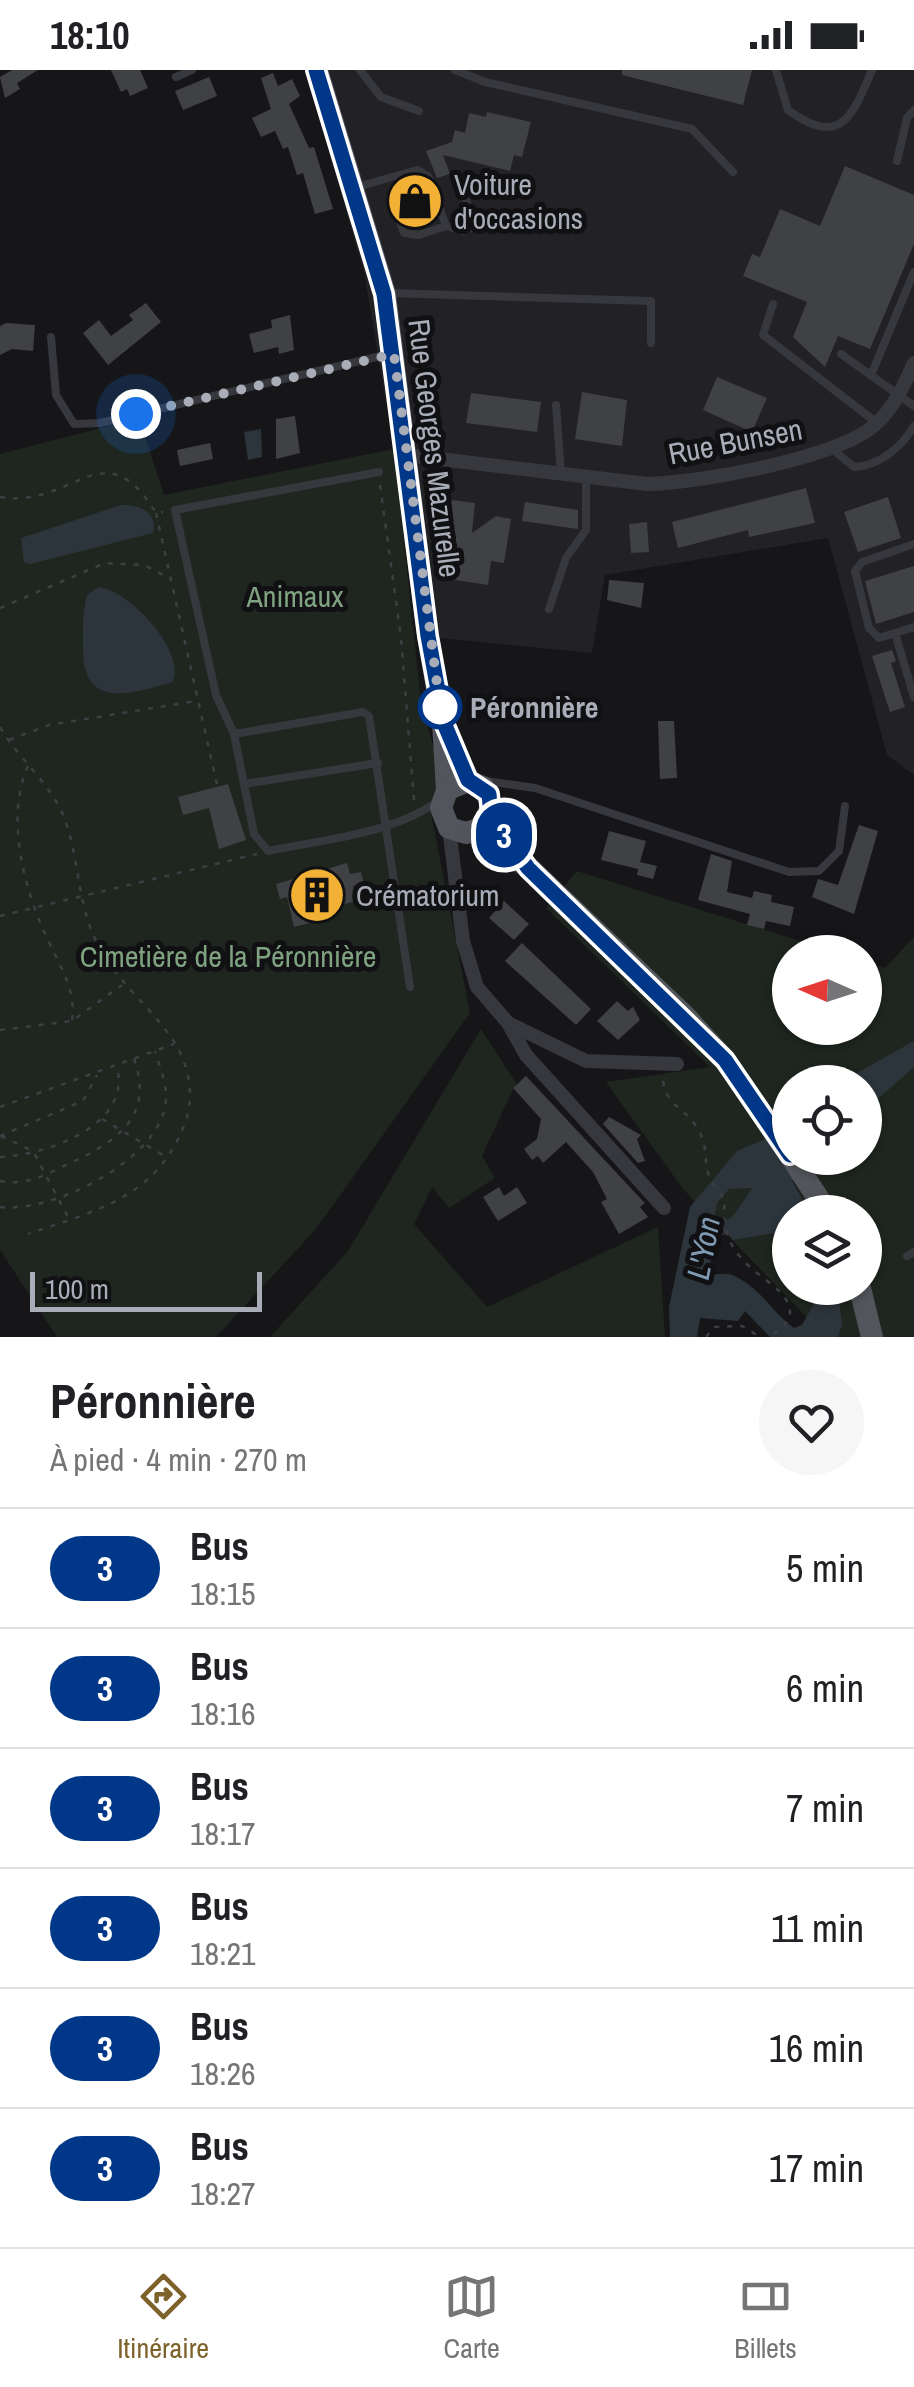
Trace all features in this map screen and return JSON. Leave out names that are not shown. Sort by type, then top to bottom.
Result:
[{"type":"main road","name":"Rue Georges Mazurelle","points":[[316,70],[384,294],[428,636],[458,808]]},
{"type":"main road","name":"Rue Georges Mazurelle","points":[[458,808],[483,787],[492,810],[528,868]]},
{"type":"main road","points":[[458,808],[492,810]]},
{"type":"main road","points":[[458,808],[528,868],[685,1016],[725,1060],[772,1127]]},
{"type":"main road","points":[[864,1305],[872,1337]]},
{"type":"street","name":"Rue Bunsen","points":[[407,455],[674,484],[832,449],[877,423],[899,396],[914,364]]},
{"type":"street","points":[[458,808],[454,862],[468,966],[477,987],[508,1022],[526,1055],[664,1208]]},
{"type":"street","points":[[508,1022],[586,1061],[677,1064]]},
{"type":"lane","points":[[176,77],[192,70]]},
{"type":"lane","points":[[360,70],[382,97],[419,111]]},
{"type":"lane","points":[[455,70],[484,82],[692,129],[733,172]]},
{"type":"lane","points":[[776,70],[788,110],[825,128],[841,125],[852,116],[872,70]]},
{"type":"lane","points":[[896,162],[907,118],[914,110]]},
{"type":"lane","points":[[353,188],[417,170],[428,176],[446,226]]},
{"type":"lane","points":[[391,196],[404,232],[419,235],[446,226],[463,231],[473,227],[462,183]]},
{"type":"lane","points":[[871,375],[914,272]]},
{"type":"lane","points":[[384,294],[651,300],[651,343]]},
{"type":"lane","points":[[773,304],[763,336],[877,423]]},
{"type":"lane","points":[[51,337],[56,395],[74,424],[100,423],[394,354]]},
{"type":"lane","points":[[841,354],[914,406]]},
{"type":"lane","points":[[556,405],[561,473]]},
{"type":"lane","points":[[832,449],[854,467],[869,466],[904,442],[914,426]]},
{"type":"lane","points":[[379,472],[175,510],[216,695],[234,734],[254,834],[268,851],[458,808],[515,784],[789,872],[819,870],[839,851],[845,806]]},
{"type":"lane","points":[[549,609],[566,558],[586,530],[586,476]]},
{"type":"lane","points":[[914,544],[862,562],[855,572],[869,628],[879,638],[914,627]]},
{"type":"lane","points":[[895,633],[914,697]]},
{"type":"lane","points":[[234,734],[363,712],[373,725],[410,986]]},
{"type":"lane","points":[[244,784],[378,763]]},
{"type":"lane","points":[[492,810],[500,792],[515,784]]},
{"type":"lane","points":[[416,816],[458,808]]},
{"type":"path","points":[[0,496],[33,499],[98,473],[116,471],[136,482],[156,513],[218,789]]},
{"type":"path","points":[[379,472],[400,638],[416,816]]},
{"type":"path","points":[[156,513],[175,510]]},
{"type":"path","points":[[0,608],[105,562],[144,565],[170,578]]},
{"type":"path","points":[[8,741],[49,725],[198,701]]},
{"type":"path","points":[[0,727],[55,798],[64,817],[80,897],[97,944],[124,984],[176,1044],[189,1077],[191,1106],[169,1158],[140,1188],[106,1208],[28,1234]]},
{"type":"path","points":[[28,766],[16,810],[36,907],[71,989],[72,1021]]},
{"type":"path","points":[[0,916],[268,851]]},
{"type":"path","points":[[0,1030],[72,1021],[95,1009],[124,984]]},
{"type":"path","points":[[0,1107],[176,1044]]},
{"type":"path","points":[[0,1207],[57,1198],[113,1172],[147,1145],[164,1112],[166,1086],[154,1051]]},
{"type":"path","points":[[0,1180],[28,1182],[101,1150],[124,1134],[135,1118],[141,1096],[134,1059]]},
{"type":"path","points":[[660,1065],[671,1105],[699,1128],[708,1182],[725,1200],[722,1219],[728,1239],[738,1257],[784,1298],[789,1319],[770,1337]]},
{"type":"path","points":[[0,1157],[33,1151],[102,1119],[115,1101],[120,1078],[117,1066]]},
{"type":"path","points":[[0,1136],[83,1101],[97,1073]]},
{"type":"path","points":[[102,1119],[169,1158]]},
{"type":"path","points":[[0,1136],[33,1151],[70,1220]]},
{"type":"path","points":[[706,1337],[714,1327],[742,1326],[760,1337]]},
{"type":"shaded area","points":[[305,70],[914,70],[914,775],[887,755],[828,538],[605,575],[592,653],[440,638],[414,446],[394,449],[364,272]]},
{"type":"green space","name":"Cimetière de la Péronnière","points":[[139,418],[164,495],[394,449],[421,702],[439,768],[431,813],[470,1013],[316,1229],[216,1337],[57,1337],[0,1250],[0,454]]},
{"type":"green space","points":[[577,871],[781,935],[772,935],[772,1045],[882,1045],[882,967],[914,937],[914,1337],[826,1337],[795,1305],[882,1305],[882,1195],[772,1195],[772,1281],[683,1189],[606,1082],[710,1067],[546,908]]},
{"type":"green space","points":[[481,1029],[516,1083],[482,1156],[495,1178],[449,1208],[432,1187],[414,1224],[487,1307],[658,1227],[665,1337],[270,1337],[348,1251]]},
{"type":"water","points":[[261,429],[262,457],[248,460],[244,432]]},
{"type":"water","points":[[121,505],[146,511],[153,520],[153,533],[30,564],[24,562],[21,538]]},
{"type":"water","points":[[99,587],[125,599],[152,624],[171,655],[173,682],[127,693],[101,690],[92,683],[83,651],[84,616],[87,595]]},
{"type":"water","points":[[914,1041],[914,1067],[882,1095],[882,1065],[871,1065]]},
{"type":"water","name":"L'Yon","points":[[772,1134],[772,1175],[801,1175],[792,1181],[800,1195],[772,1195],[772,1233],[733,1240],[728,1233],[714,1239],[709,1273],[741,1279],[794,1328],[802,1325],[813,1305],[839,1305],[842,1324],[838,1337],[770,1337],[745,1311],[738,1321],[700,1318],[697,1337],[670,1337],[669,1307],[690,1207],[737,1151]],"holes":[[[752,1188],[734,1215],[712,1230],[717,1203],[729,1189]]]},
{"type":"building","points":[[12,70],[38,70],[17,83],[20,89],[5,98],[0,77]]},
{"type":"building","points":[[111,70],[140,70],[148,88],[130,96],[127,89],[121,92]]},
{"type":"building","points":[[622,70],[752,70],[743,105],[622,75]]},
{"type":"building","points":[[273,73],[278,86],[292,79],[300,96],[289,104],[309,148],[314,147],[333,209],[315,214],[303,173],[297,175],[288,147],[283,149],[275,131],[261,137],[252,118],[271,109],[261,78]]},
{"type":"building","points":[[209,77],[217,96],[183,110],[175,91]]},
{"type":"building","points":[[487,112],[531,122],[522,157],[514,155],[510,171],[443,155],[450,174],[437,178],[426,151],[452,142],[455,130],[465,133],[469,113],[486,117]]},
{"type":"building","points":[[845,166],[914,195],[914,244],[870,349],[838,336],[825,367],[793,337],[807,302],[743,276],[752,254],[760,257],[780,209],[820,226]]},
{"type":"building","points":[[146,303],[161,322],[108,365],[83,333],[99,320],[111,336],[133,320],[129,315]]},
{"type":"building","points":[[290,315],[294,350],[279,354],[278,347],[254,353],[249,334],[272,328],[271,320]]},
{"type":"building","points":[[35,325],[33,351],[12,349],[0,355],[0,326]]},
{"type":"building","points":[[717,377],[767,398],[752,432],[703,410]]},
{"type":"building","points":[[582,392],[627,400],[622,446],[575,439]]},
{"type":"building","points":[[471,393],[541,402],[537,432],[466,423]]},
{"type":"building","points":[[295,416],[300,453],[276,459],[276,419]]},
{"type":"building","points":[[210,443],[213,459],[180,466],[177,450]]},
{"type":"building","points":[[806,488],[815,523],[749,537],[748,530],[678,548],[672,522]]},
{"type":"building","points":[[888,497],[901,538],[858,552],[844,512]]},
{"type":"building","points":[[452,500],[475,503],[472,533],[496,516],[511,519],[504,563],[491,561],[488,585],[448,579],[445,556]]},
{"type":"building","points":[[525,502],[578,510],[578,529],[522,521]]},
{"type":"building","points":[[647,522],[649,552],[631,553],[629,524]]},
{"type":"building","points":[[914,566],[914,612],[876,624],[865,581]]},
{"type":"building","points":[[609,580],[644,583],[641,608],[607,600]]},
{"type":"building","points":[[892,650],[896,661],[891,663],[905,707],[890,712],[872,656]]},
{"type":"building","points":[[658,721],[674,721],[677,778],[660,779]]},
{"type":"building","points":[[228,784],[246,840],[219,849],[209,808],[183,815],[178,797]]},
{"type":"building","points":[[859,825],[878,831],[854,914],[812,897],[818,879],[838,885]]},
{"type":"building","points":[[609,831],[646,841],[640,862],[657,866],[653,879],[637,875],[638,869],[601,860]]},
{"type":"building","points":[[711,854],[732,861],[727,892],[752,898],[754,891],[772,895],[771,902],[794,907],[790,926],[766,921],[764,929],[747,925],[750,914],[698,900]]},
{"type":"building","name":"Crématorium","points":[[347,863],[350,874],[361,872],[364,884],[353,886],[356,901],[324,909],[316,914],[318,921],[294,927],[287,897],[280,899],[276,884]]},
{"type":"building","points":[[504,901],[529,924],[514,940],[489,918]]},
{"type":"building","points":[[522,943],[591,1009],[576,1025],[505,961]]},
{"type":"building","points":[[617,1001],[628,1011],[633,1007],[640,1020],[618,1040],[597,1021]]},
{"type":"building","points":[[526,1076],[645,1203],[640,1207],[648,1217],[619,1234],[601,1202],[607,1199],[593,1172],[566,1142],[543,1163],[538,1156],[532,1160],[524,1149],[537,1139],[541,1119],[513,1088]]},
{"type":"building","points":[[609,1117],[641,1135],[637,1139],[645,1161],[638,1163],[603,1124]]},
{"type":"building","points":[[499,1187],[504,1196],[517,1187],[527,1203],[498,1221],[483,1197]]},
{"type":"bus line","name":"3","points":[[316,70],[384,294],[428,636],[444,723],[459,761],[468,780],[489,794],[491,815],[528,868],[685,1016],[725,1060],[772,1127]]},
{"type":"place","name":"Voiture d'occasions","points":[[415,201]]},
{"type":"place","name":"Péronnière","points":[[440,707]]},
{"type":"place","name":"Crématorium","points":[[317,895]]},
{"type":"route","points":[[136,414],[247,385],[394,354],[440,707]]},
{"type":"park label","name":"Animaux","points":[[295,596]]}]
